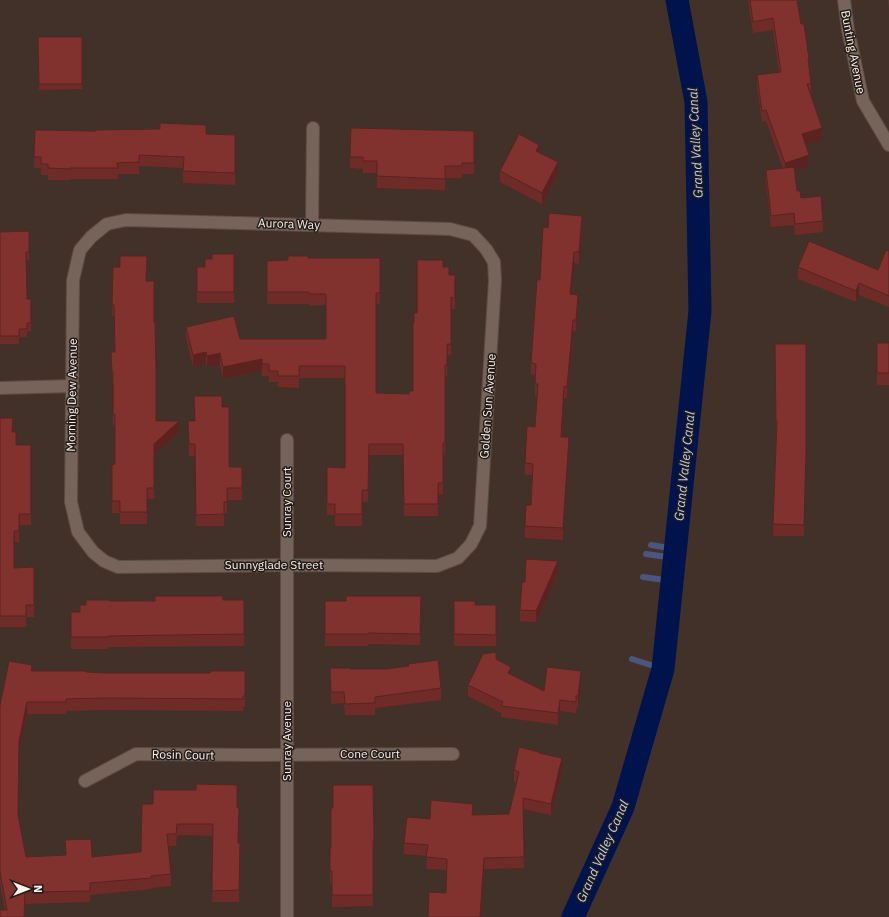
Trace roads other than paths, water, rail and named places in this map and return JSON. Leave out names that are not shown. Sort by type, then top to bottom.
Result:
[{"type":"street","name":"Bunting Avenue","points":[[844,0],[848,30],[863,101],[889,145]]},
{"type":"street","points":[[312,225],[313,128]]},
{"type":"street","name":"Aurora Way","points":[[91,237],[107,224],[126,220],[450,229],[473,235],[486,249]]},
{"type":"street","name":"Morning Dew Avenue","points":[[91,237],[80,250],[73,280],[71,502],[78,532],[93,552]]},
{"type":"street","name":"Golden Sun Avenue","points":[[458,558],[471,544],[480,526],[495,280],[494,262],[486,249]]},
{"type":"street","points":[[0,388],[73,386]]},
{"type":"street","name":"Sunray Court","points":[[287,440],[288,565]]},
{"type":"street","name":"Sunnyglade Street","points":[[93,552],[104,561],[118,567],[288,565],[437,566],[458,558]]},
{"type":"street","name":"Sunray Avenue","points":[[287,917],[288,565]]},
{"type":"street","name":"Rosin Court","points":[[85,781],[136,754],[287,755]]},
{"type":"street","name":"Cone Court","points":[[287,755],[454,754]]},
{"type":"waterway","name":"Grand Valley Canal","points":[[573,917],[623,807],[663,669],[700,311],[696,102],[677,0]]},
{"type":"waterway","points":[[651,545],[675,549]]},
{"type":"waterway","points":[[646,554],[675,558]]},
{"type":"waterway","points":[[643,577],[672,581]]},
{"type":"waterway","points":[[632,659],[663,669]]}]
